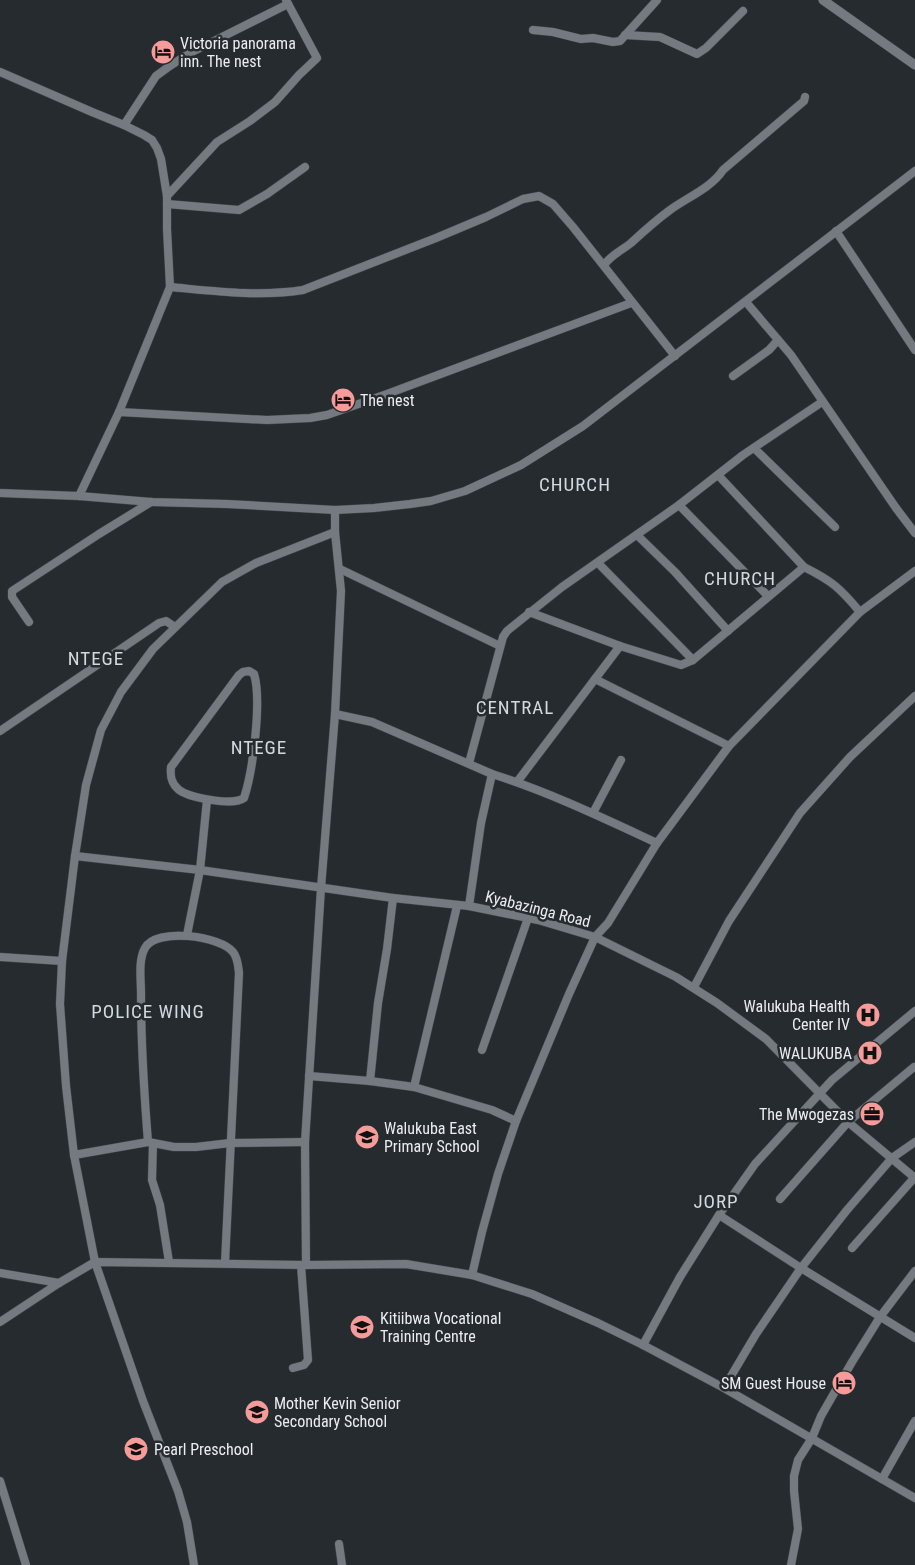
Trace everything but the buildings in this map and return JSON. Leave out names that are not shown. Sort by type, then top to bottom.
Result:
[{"type":"street","points":[[533,30],[554,32],[581,39],[593,38],[613,42],[620,41],[657,0]]},
{"type":"street","points":[[823,0],[915,65]]},
{"type":"street","points":[[124,125],[156,76],[188,54],[287,2],[317,58],[275,102],[217,142],[167,200]]},
{"type":"street","points":[[625,35],[660,37],[697,54],[706,48],[743,11]]},
{"type":"street","points":[[0,72],[124,125],[152,140],[158,148],[161,158],[167,200],[170,287],[119,412],[79,496]]},
{"type":"street","points":[[604,265],[610,257],[630,243],[644,229],[716,180],[723,170],[804,101],[805,97]]},
{"type":"street","points":[[167,200],[239,210],[267,194],[305,167]]},
{"type":"street","points":[[0,493],[335,510],[374,508],[431,501],[465,491],[500,476],[583,426],[915,171]]},
{"type":"street","points":[[170,287],[255,294],[286,293],[303,290],[436,238],[531,196],[539,196],[553,204],[604,265],[674,356]]},
{"type":"street","points":[[836,231],[915,350]]},
{"type":"street","points":[[119,412],[267,420],[310,418],[327,415],[631,302]]},
{"type":"street","points":[[746,302],[791,355],[915,533]]},
{"type":"street","points":[[734,376],[769,350],[778,340]]},
{"type":"street","points":[[469,763],[500,646],[507,631],[529,612],[679,506],[754,448],[822,402]]},
{"type":"street","points":[[754,448],[835,527]]},
{"type":"street","points":[[718,475],[804,567],[827,578],[838,586],[860,612]]},
{"type":"street","points":[[29,622],[12,597],[12,591],[151,502]]},
{"type":"street","points":[[679,506],[768,596]]},
{"type":"street","points":[[293,1368],[304,1365],[308,1360],[303,1265],[305,1142],[321,888],[335,714],[341,591],[335,532],[335,510]]},
{"type":"street","points":[[194,1565],[187,1522],[178,1491],[143,1401],[95,1262],[74,1155],[69,1125],[60,1004],[62,960],[74,856],[86,785],[101,730],[121,692],[153,649],[222,582],[256,563],[335,532]]},
{"type":"street","points":[[637,535],[675,572],[728,631]]},
{"type":"street","points":[[598,563],[693,660]]},
{"type":"street","points":[[529,612],[620,646],[682,665],[693,660],[804,567]]},
{"type":"street","points":[[340,569],[500,646]]},
{"type":"street","points":[[472,1275],[498,1174],[516,1121],[595,937],[608,923],[657,843],[729,746],[860,612],[915,571]]},
{"type":"street","points":[[0,731],[159,623],[166,621],[175,628]]},
{"type":"street","points":[[517,782],[620,646]]},
{"type":"street","points":[[248,671],[254,674],[258,688],[255,741],[245,796],[240,801],[207,800],[183,793],[177,788],[172,782],[171,767],[240,675],[248,671]]},
{"type":"street","points":[[595,678],[729,746]]},
{"type":"street","points":[[694,987],[728,921],[800,813],[850,757],[915,696]]},
{"type":"street","points":[[335,714],[372,722],[492,774],[517,782],[593,813],[657,843]]},
{"type":"street","points":[[593,813],[621,760]]},
{"type":"street","points":[[469,906],[492,774]]},
{"type":"street","points":[[187,935],[200,870],[207,800]]},
{"type":"street","name":"Kyabazinga Road","points":[[74,856],[200,870],[393,898],[469,906],[528,918],[595,937],[694,987],[766,1039],[848,1122],[915,1178]]},
{"type":"street","points":[[370,1081],[378,1003],[393,898]]},
{"type":"street","points":[[414,1087],[458,906]]},
{"type":"street","points":[[482,1050],[528,918]]},
{"type":"street","points":[[169,1262],[160,1205],[152,1180],[141,1034],[142,957],[145,947],[151,941],[161,936],[187,935],[227,946],[238,961],[236,1062],[230,1143],[225,1263]]},
{"type":"street","points":[[0,957],[62,960]]},
{"type":"street","points":[[643,1346],[680,1277],[718,1215],[755,1164],[832,1080],[915,1011]]},
{"type":"street","points":[[780,1199],[848,1122],[914,1067]]},
{"type":"street","points":[[309,1076],[414,1087],[492,1110],[516,1121]]},
{"type":"street","points":[[74,1155],[150,1143],[174,1147],[196,1147],[230,1143],[305,1142]]},
{"type":"street","points":[[724,1388],[756,1334],[801,1268],[847,1210],[892,1158],[915,1142]]},
{"type":"street","points":[[852,1248],[915,1178]]},
{"type":"street","points":[[718,1215],[915,1338]]},
{"type":"street","points":[[0,1322],[95,1262],[303,1265],[406,1264],[472,1275],[532,1294],[598,1323],[724,1388],[915,1498]]},
{"type":"street","points":[[791,1565],[798,1530],[794,1476],[798,1460],[812,1438],[821,1416],[880,1317],[915,1271]]},
{"type":"street","points":[[0,1273],[59,1283]]},
{"type":"street","points":[[882,1479],[915,1421]]},
{"type":"street","points":[[0,1480],[26,1565]]},
{"type":"street","points":[[0,1512],[9,1509]]},
{"type":"street","points":[[339,1544],[342,1565]]},
{"type":"place","name":"Victoria panorama inn. The nest","points":[[163,52]]},
{"type":"place","name":"The nest","points":[[343,400]]},
{"type":"place","name":"Walukuba Health Center IV","points":[[868,1015]]},
{"type":"place","name":"WALUKUBA","points":[[870,1053]]},
{"type":"place","name":"The Mwogezas","points":[[872,1114]]},
{"type":"place","name":"Walukuba East Primary School","points":[[367,1137]]},
{"type":"place","name":"Kitiibwa Vocational Training Centre","points":[[362,1327]]},
{"type":"place","name":"SM Guest House","points":[[844,1383]]},
{"type":"place","name":"Mother Kevin Senior Secondary School","points":[[257,1412]]},
{"type":"place","name":"Pearl Preschool","points":[[136,1449]]},
{"type":"district","name":"CHURCH","points":[[575,484]]},
{"type":"district","name":"CHURCH","points":[[740,578]]},
{"type":"district","name":"NTEGE","points":[[96,658]]},
{"type":"district","name":"CENTRAL","points":[[515,707]]},
{"type":"district","name":"NTEGE","points":[[259,747]]},
{"type":"district","name":"POLICE WING","points":[[148,1011]]},
{"type":"district","name":"JORP","points":[[716,1201]]}]
